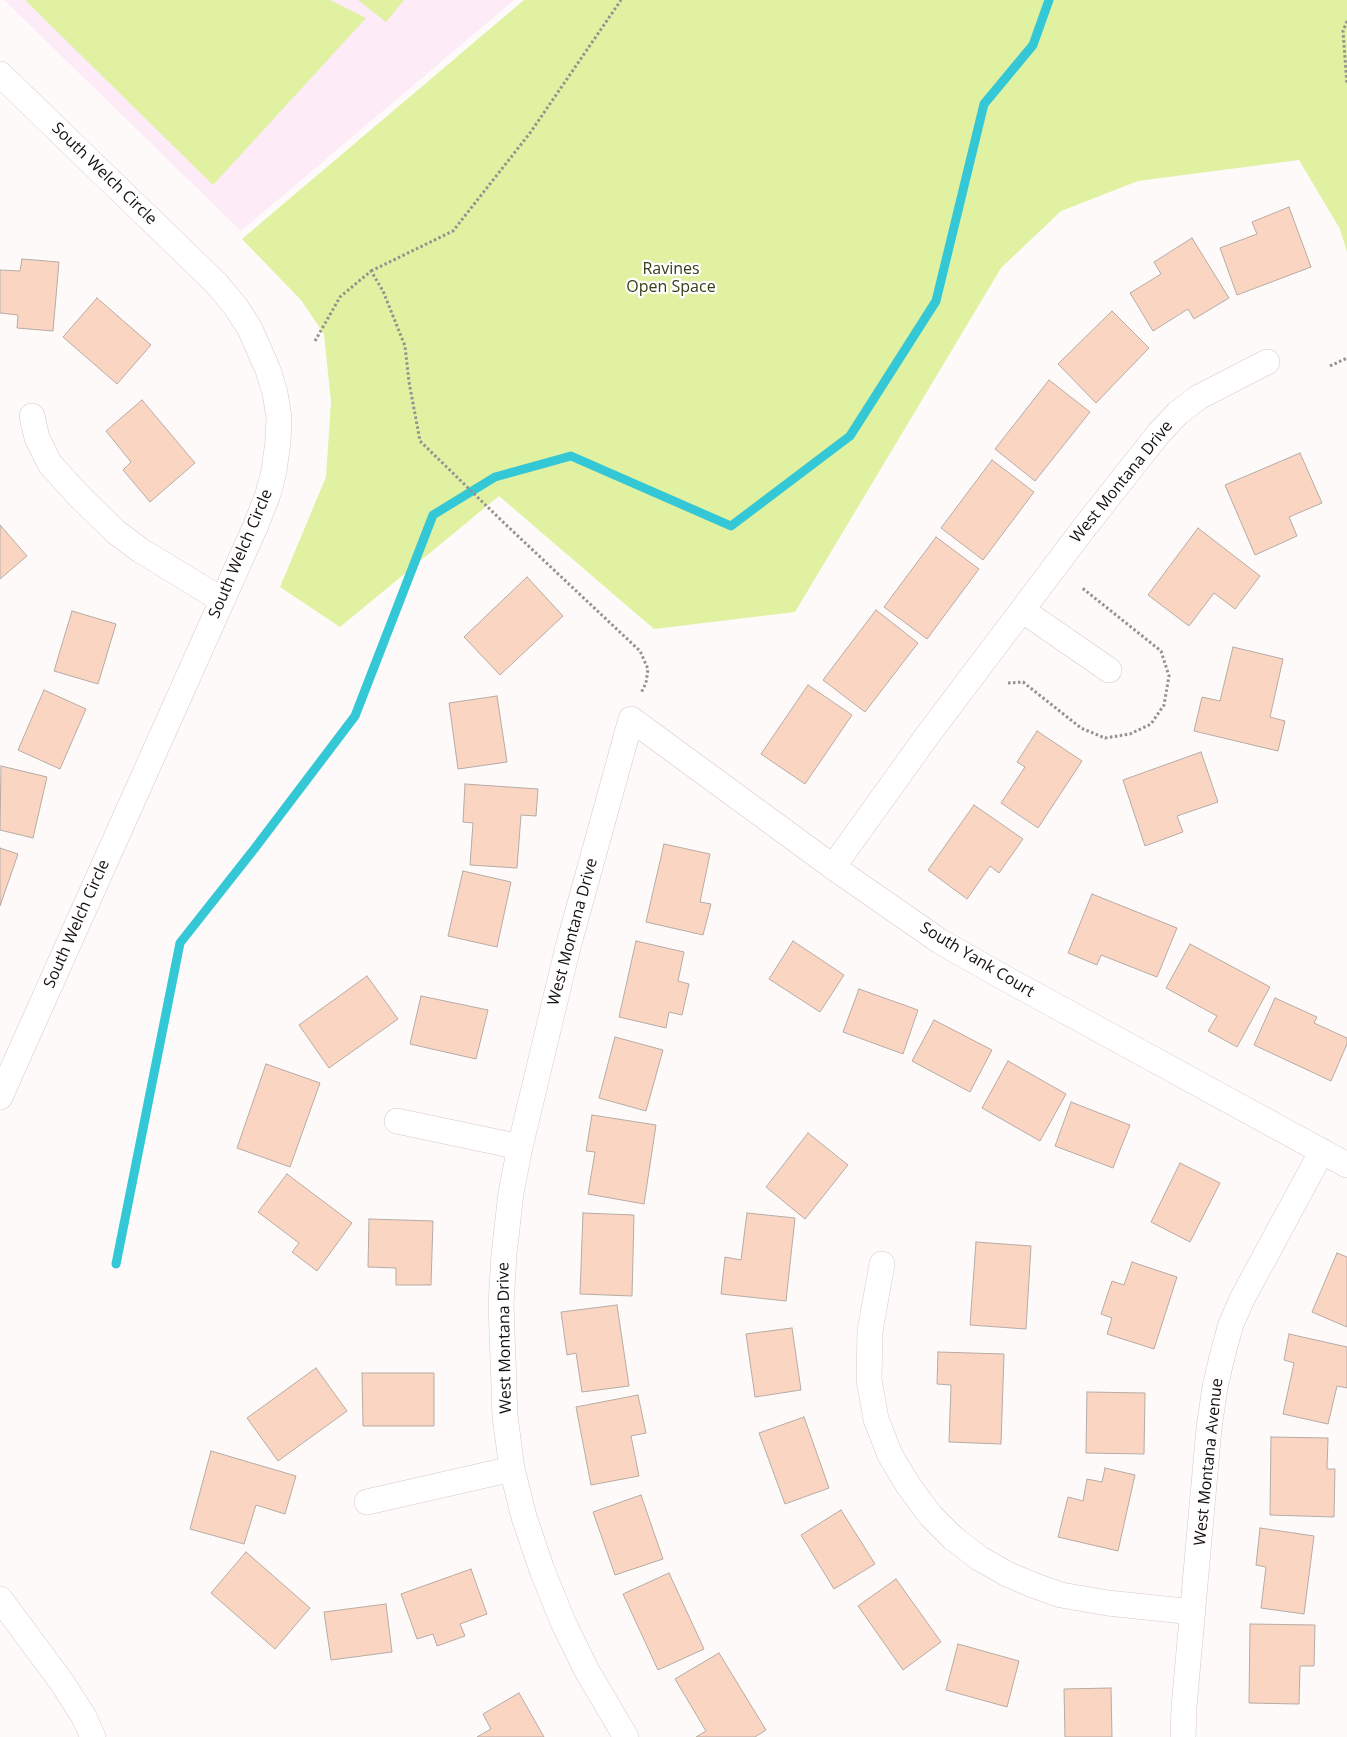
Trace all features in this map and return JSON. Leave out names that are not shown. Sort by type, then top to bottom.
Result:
[{"type":"street","name":"South Welch Circle","points":[[0,74],[216,283],[236,307],[250,329],[260,350],[276,392],[279,417],[274,471],[268,494],[256,525],[0,1097]]},
{"type":"street","name":"West Montana Drive","points":[[833,868],[927,736],[1158,433],[1199,397],[1268,362]]},
{"type":"street","points":[[32,416],[37,438],[50,464],[116,532],[140,550],[222,600]]},
{"type":"street","points":[[1022,610],[1109,670]]},
{"type":"street","name":"West Montana Drive","points":[[626,1737],[587,1671],[562,1622],[524,1518],[512,1469],[505,1416],[501,1304],[511,1193],[520,1147],[568,947],[631,719]]},
{"type":"street","name":"South Yank Court","points":[[631,719],[833,868],[950,947],[1347,1165]]},
{"type":"street","points":[[397,1121],[520,1147]]},
{"type":"street","name":"West Montana Avenue","points":[[1183,1737],[1184,1707],[1209,1428],[1215,1387],[1231,1324],[1242,1299],[1322,1151]]},
{"type":"street","points":[[882,1264],[870,1331],[869,1380],[876,1419],[890,1455],[908,1485],[930,1515],[953,1538],[979,1558],[1007,1574],[1033,1585],[1061,1595],[1108,1603],[1194,1612]]},
{"type":"street","points":[[367,1502],[512,1469]]},
{"type":"street","points":[[3,1610],[61,1681],[84,1717],[93,1737]]},
{"type":"path","points":[[315,341],[340,297],[371,270],[453,231],[530,133],[621,0]]},
{"type":"path","points":[[1347,22],[1343,31],[1347,85]]},
{"type":"path","points":[[371,270],[405,346],[409,382],[420,440],[503,522],[640,651],[648,669],[646,683],[640,695]]},
{"type":"path","points":[[1330,366],[1347,358]]},
{"type":"shaded area","points":[[4,0],[514,0],[241,231]]},
{"type":"green space","points":[[25,0],[330,0],[366,18],[213,185]]},
{"type":"green space","points":[[358,0],[404,0],[386,22]]},
{"type":"green space","name":"Ravines Open Space","points":[[524,0],[1347,0],[1347,252],[1340,229],[1299,160],[1138,181],[1061,211],[1001,268],[795,612],[654,629],[499,496],[340,627],[280,587],[326,477],[331,402],[324,334],[301,300],[242,239]]},
{"type":"building","points":[[1289,207],[1311,267],[1237,295],[1220,248],[1257,234],[1252,222]]},
{"type":"building","points":[[1192,238],[1229,298],[1194,319],[1188,309],[1153,331],[1130,293],[1161,274],[1154,262]]},
{"type":"building","points":[[22,259],[59,262],[53,331],[17,328],[18,315],[0,313],[0,270],[20,271]]},
{"type":"building","points":[[97,298],[151,345],[117,384],[63,337]]},
{"type":"building","points":[[1112,311],[1149,348],[1096,403],[1058,364]]},
{"type":"building","points":[[1049,380],[1090,412],[1035,481],[995,449]]},
{"type":"building","points":[[142,400],[195,463],[150,502],[123,470],[131,462],[106,431]]},
{"type":"building","points":[[1300,453],[1322,503],[1289,517],[1297,536],[1255,555],[1225,485]]},
{"type":"building","points":[[992,460],[1034,492],[983,560],[941,528]]},
{"type":"building","points":[[0,525],[27,556],[0,579]]},
{"type":"building","points":[[1198,528],[1260,576],[1235,609],[1214,593],[1189,626],[1148,595]]},
{"type":"building","points":[[936,537],[979,569],[927,639],[884,607]]},
{"type":"building","points":[[527,577],[563,616],[500,675],[464,637]]},
{"type":"building","points":[[876,610],[918,643],[865,712],[823,680]]},
{"type":"building","points":[[72,611],[116,624],[98,684],[54,671]]},
{"type":"building","points":[[1233,647],[1283,659],[1270,717],[1285,721],[1278,751],[1194,731],[1202,697],[1220,701]]},
{"type":"building","points":[[808,685],[852,715],[805,784],[761,754]]},
{"type":"building","points":[[44,690],[86,709],[60,769],[18,750]]},
{"type":"building","points":[[497,696],[507,762],[458,769],[449,703]]},
{"type":"building","points":[[1037,731],[1082,761],[1038,828],[1001,803],[1025,767],[1017,762]]},
{"type":"building","points":[[1201,752],[1218,802],[1177,816],[1183,832],[1145,846],[1123,780]]},
{"type":"building","points":[[1,766],[47,777],[33,838],[0,830]]},
{"type":"building","points":[[465,784],[538,789],[536,816],[521,815],[517,868],[470,865],[473,823],[463,822]]},
{"type":"building","points":[[974,805],[1023,839],[999,873],[990,866],[967,899],[928,870]]},
{"type":"building","points":[[664,844],[710,854],[700,902],[711,904],[703,935],[646,922]]},
{"type":"building","points":[[0,848],[18,854],[0,906]]},
{"type":"building","points":[[463,871],[511,882],[497,947],[448,936]]},
{"type":"building","points":[[1092,894],[1177,928],[1157,977],[1101,955],[1097,965],[1068,953]]},
{"type":"building","points":[[636,941],[684,952],[678,981],[689,984],[682,1015],[669,1012],[666,1028],[619,1017]]},
{"type":"building","points":[[793,941],[844,975],[820,1012],[769,979]]},
{"type":"building","points":[[1190,944],[1270,987],[1237,1047],[1208,1031],[1217,1016],[1166,988]]},
{"type":"building","points":[[367,976],[398,1019],[329,1068],[299,1025]]},
{"type":"building","points":[[859,989],[918,1010],[903,1054],[843,1032]]},
{"type":"building","points":[[421,996],[488,1010],[476,1059],[410,1044]]},
{"type":"building","points":[[1275,998],[1317,1017],[1314,1023],[1347,1038],[1347,1044],[1331,1081],[1254,1045]]},
{"type":"building","points":[[934,1020],[992,1050],[970,1092],[912,1061]]},
{"type":"building","points":[[615,1037],[663,1050],[646,1111],[599,1098]]},
{"type":"building","points":[[1008,1061],[1066,1094],[1040,1141],[982,1108]]},
{"type":"building","points":[[266,1064],[320,1083],[290,1167],[237,1148]]},
{"type":"building","points":[[1071,1102],[1130,1125],[1113,1168],[1055,1146]]},
{"type":"building","points":[[592,1115],[656,1125],[644,1204],[588,1194],[595,1152],[586,1151]]},
{"type":"building","points":[[808,1133],[848,1165],[805,1219],[766,1187]]},
{"type":"building","points":[[1180,1163],[1220,1183],[1190,1242],[1151,1222]]},
{"type":"building","points":[[287,1174],[352,1223],[317,1271],[292,1252],[299,1243],[258,1212]]},
{"type":"building","points":[[583,1213],[634,1215],[632,1296],[580,1294]]},
{"type":"building","points":[[747,1213],[795,1218],[786,1301],[721,1294],[725,1257],[741,1260]]},
{"type":"building","points":[[369,1219],[433,1221],[431,1285],[396,1285],[396,1268],[368,1267]]},
{"type":"building","points":[[976,1242],[1031,1246],[1026,1329],[970,1325]]},
{"type":"building","points":[[1337,1253],[1347,1257],[1347,1327],[1312,1312]]},
{"type":"building","points":[[1132,1262],[1177,1277],[1154,1349],[1107,1334],[1112,1318],[1101,1314],[1112,1281],[1124,1285]]},
{"type":"building","points":[[617,1305],[629,1386],[582,1392],[576,1353],[567,1355],[561,1312]]},
{"type":"building","points":[[792,1328],[801,1390],[755,1397],[746,1334]]},
{"type":"building","points":[[1289,1334],[1347,1347],[1347,1388],[1337,1386],[1328,1424],[1283,1414],[1294,1363],[1284,1360]]},
{"type":"building","points":[[938,1352],[1004,1354],[1001,1444],[949,1442],[951,1385],[937,1384]]},
{"type":"building","points":[[316,1368],[347,1411],[278,1461],[247,1418]]},
{"type":"building","points":[[362,1373],[434,1373],[434,1426],[363,1426]]},
{"type":"building","points":[[1087,1392],[1145,1393],[1144,1454],[1086,1453]]},
{"type":"building","points":[[638,1395],[646,1433],[631,1436],[639,1476],[591,1485],[576,1407]]},
{"type":"building","points":[[804,1417],[829,1488],[785,1504],[759,1433]]},
{"type":"building","points":[[1271,1437],[1328,1438],[1327,1469],[1335,1469],[1334,1517],[1270,1515]]},
{"type":"building","points":[[211,1451],[296,1476],[285,1514],[256,1505],[244,1544],[190,1529]]},
{"type":"building","points":[[1105,1468],[1135,1475],[1118,1551],[1058,1537],[1068,1497],[1083,1501],[1087,1479],[1102,1482]]},
{"type":"building","points":[[641,1495],[663,1559],[615,1575],[593,1512]]},
{"type":"building","points":[[841,1510],[875,1564],[834,1589],[801,1535]]},
{"type":"building","points":[[1260,1528],[1314,1536],[1304,1614],[1261,1608],[1266,1567],[1256,1565]]},
{"type":"building","points":[[246,1552],[310,1608],[275,1649],[211,1593]]},
{"type":"building","points":[[471,1569],[487,1614],[460,1624],[465,1636],[437,1646],[433,1634],[417,1639],[401,1594]]},
{"type":"building","points":[[669,1573],[704,1649],[658,1670],[623,1594]]},
{"type":"building","points":[[896,1579],[941,1642],[903,1670],[858,1606]]},
{"type":"building","points":[[386,1604],[392,1652],[331,1660],[324,1612]]},
{"type":"building","points":[[1250,1624],[1315,1625],[1314,1666],[1300,1666],[1299,1704],[1249,1703]]},
{"type":"building","points":[[958,1644],[1019,1661],[1007,1707],[946,1690]]},
{"type":"building","points":[[719,1653],[766,1730],[755,1737],[696,1737],[706,1731],[675,1679]]},
{"type":"building","points":[[1111,1688],[1112,1737],[1065,1737],[1064,1689]]},
{"type":"building","points":[[519,1693],[544,1737],[477,1737],[491,1729],[483,1714]]},
{"type":"waterway","points":[[116,1264],[180,943],[355,716],[433,515],[495,477],[571,456],[731,526],[850,436],[936,301],[984,104],[1033,45],[1049,0]]}]
